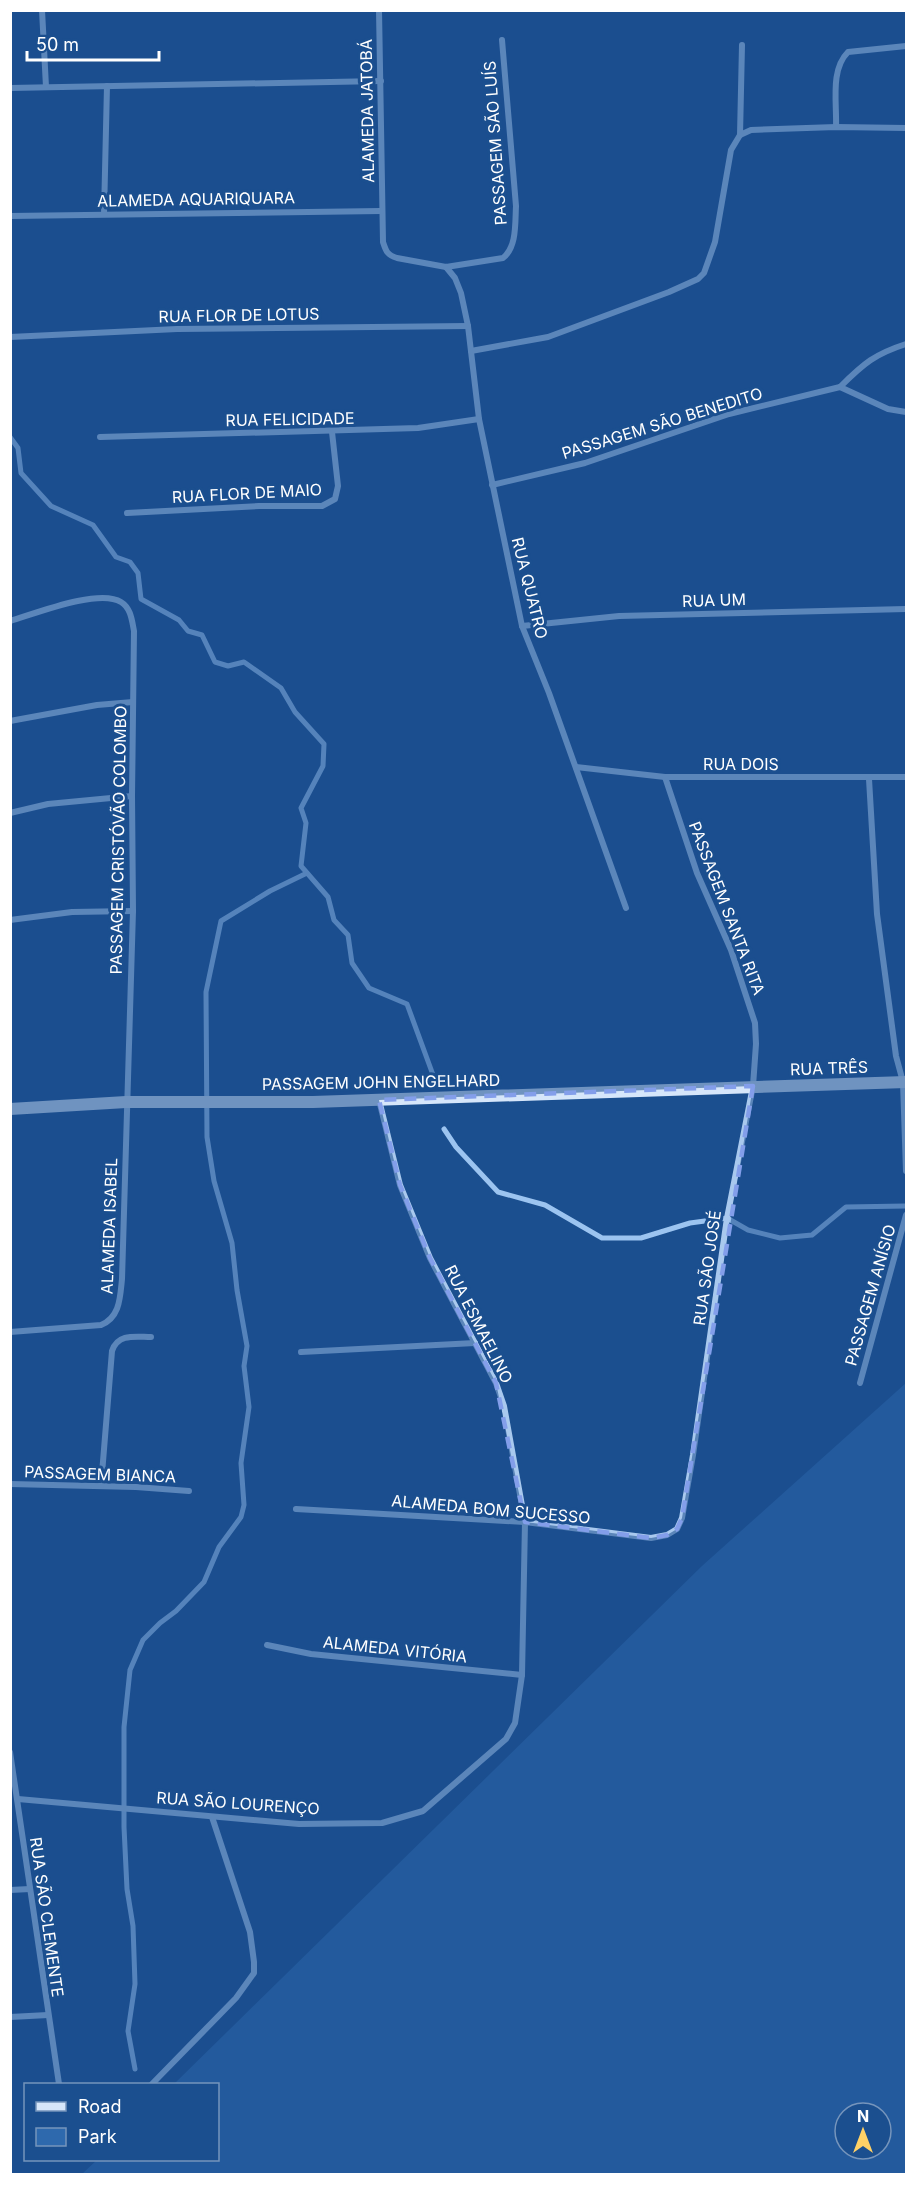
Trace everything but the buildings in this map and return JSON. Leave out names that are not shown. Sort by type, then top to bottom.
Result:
[{"type":"main road","name":"RUA TRÊS","points":[[753,1086],[904,1082]]},
{"type":"main road","name":"PASSAGEM JOHN ENGELHARD","points":[[10,1109],[126,1102],[379,1100],[753,1086]]},
{"type":"street","points":[[42,10],[46,87]]},
{"type":"street","name":"ALAMEDA JATOBÁ","points":[[379,10],[381,211]]},
{"type":"street","name":"PASSAGEM SÃO LUÍS","points":[[381,211],[383,242],[390,256],[446,267],[503,258],[508,254],[514,233],[516,206],[502,40]]},
{"type":"street","points":[[471,351],[548,337],[669,292],[698,279],[704,273],[715,242],[731,150],[740,135],[742,45]]},
{"type":"street","points":[[836,126],[838,65],[848,52],[906,46]]},
{"type":"street","points":[[10,88],[381,81]]},
{"type":"street","points":[[104,214],[107,86]]},
{"type":"street","points":[[740,135],[751,130],[836,126],[906,128]]},
{"type":"street","name":"ALAMEDA AQUARIQUARA","points":[[10,216],[381,211]]},
{"type":"street","name":"RUA QUATRO","points":[[446,267],[461,293],[468,326],[478,419],[522,626],[576,767],[626,908]]},
{"type":"street","name":"RUA FLOR DE LOTUS","points":[[10,337],[189,328],[468,326]]},
{"type":"street","points":[[906,344],[881,352],[858,369],[840,387],[888,409],[906,412]]},
{"type":"street","name":"PASSAGEM SÃO BENEDITO","points":[[492,485],[585,463],[729,414],[840,387]]},
{"type":"street","name":"RUA FELICIDADE","points":[[100,437],[418,428],[478,419]]},
{"type":"street","name":"RUA FLOR DE MAIO","points":[[127,513],[329,504],[335,499],[338,486],[332,432]]},
{"type":"street","name":"PASSAGEM CRISTÓVÃO COLOMBO","points":[[10,621],[79,600],[103,598],[122,602],[131,618],[134,632],[133,911],[126,1102]]},
{"type":"street","name":"RUA UM","points":[[522,626],[619,616],[906,609]]},
{"type":"street","points":[[10,721],[97,705],[134,702]]},
{"type":"street","name":"RUA DOIS","points":[[576,767],[665,777],[869,779],[906,777]]},
{"type":"street","name":"PASSAGEM SANTA RITA","points":[[665,777],[697,873],[731,950],[755,1023],[753,1086]]},
{"type":"street","points":[[869,779],[877,915],[896,1056],[904,1082],[906,1171]]},
{"type":"street","points":[[10,813],[48,804],[132,796]]},
{"type":"street","points":[[10,920],[72,912],[133,911]]},
{"type":"street","name":"RUA SÃO JOSÉ","points":[[693,1455],[727,1218],[753,1086]]},
{"type":"street","name":"RUA ESMAELINO","points":[[379,1100],[400,1185],[430,1258],[496,1383],[504,1406],[525,1522],[522,1675]]},
{"type":"street","name":"ALAMEDA ISABEL","points":[[10,1332],[101,1325],[110,1322],[119,1308],[122,1279],[126,1102]]},
{"type":"street","name":"PASSAGEM ANÍSIO","points":[[860,1383],[906,1215]]},
{"type":"street","points":[[101,1486],[114,1344],[123,1338],[151,1337]]},
{"type":"street","points":[[301,1352],[475,1343]]},
{"type":"street","name":"ALAMEDA BOM SUCESSO","points":[[296,1509],[525,1522],[651,1538],[667,1535],[677,1529],[682,1518],[693,1455]]},
{"type":"street","name":"PASSAGEM BIANCA","points":[[10,1484],[189,1491]]},
{"type":"street","name":"ALAMEDA VITÓRIA","points":[[267,1645],[311,1654],[522,1675]]},
{"type":"street","name":"RUA SÃO LOURENÇO","points":[[18,1799],[299,1824],[382,1823],[423,1810],[506,1739],[515,1723],[522,1675]]},
{"type":"street","name":"RUA SÃO CLEMENTE","points":[[10,1752],[59,2083]]},
{"type":"street","points":[[154,2083],[236,1998],[254,1973],[250,1932],[212,1817]]},
{"type":"street","points":[[10,1890],[30,1889]]},
{"type":"street","points":[[10,2017],[48,2015]]},
{"type":"highlighted area","points":[[753,1086],[682,1518],[677,1529],[667,1535],[651,1538],[525,1522],[496,1383],[430,1258],[400,1185],[379,1100]]},
{"type":"green space","points":[[906,1383],[906,2174],[82,2174],[96,2161],[219,2161],[219,2083],[175,2083],[702,1566]]},
{"type":"waterway","points":[[10,437],[18,448],[21,473],[51,506],[93,525],[116,557],[130,562],[138,573],[141,599],[179,620],[188,631],[202,635],[215,662],[228,666],[244,662],[281,688],[295,712],[324,744],[323,766],[301,808],[306,823],[301,866],[328,897],[334,920],[348,935],[352,963],[369,988],[407,1004],[436,1083]]},
{"type":"waterway","points":[[135,2069],[128,2031],[135,1984],[133,1926],[127,1889],[124,1827],[124,1727],[130,1670],[143,1640],[204,1582],[219,1547],[241,1517],[244,1505],[241,1463],[249,1407],[244,1366],[247,1346],[237,1290],[232,1243],[214,1181],[207,1137],[206,992],[221,921],[270,891],[307,873]]},
{"type":"waterway","points":[[444,1129],[456,1147],[498,1192],[545,1205],[602,1238],[641,1238],[690,1223],[727,1218],[748,1230],[780,1238],[812,1235],[846,1207],[906,1206]]}]
